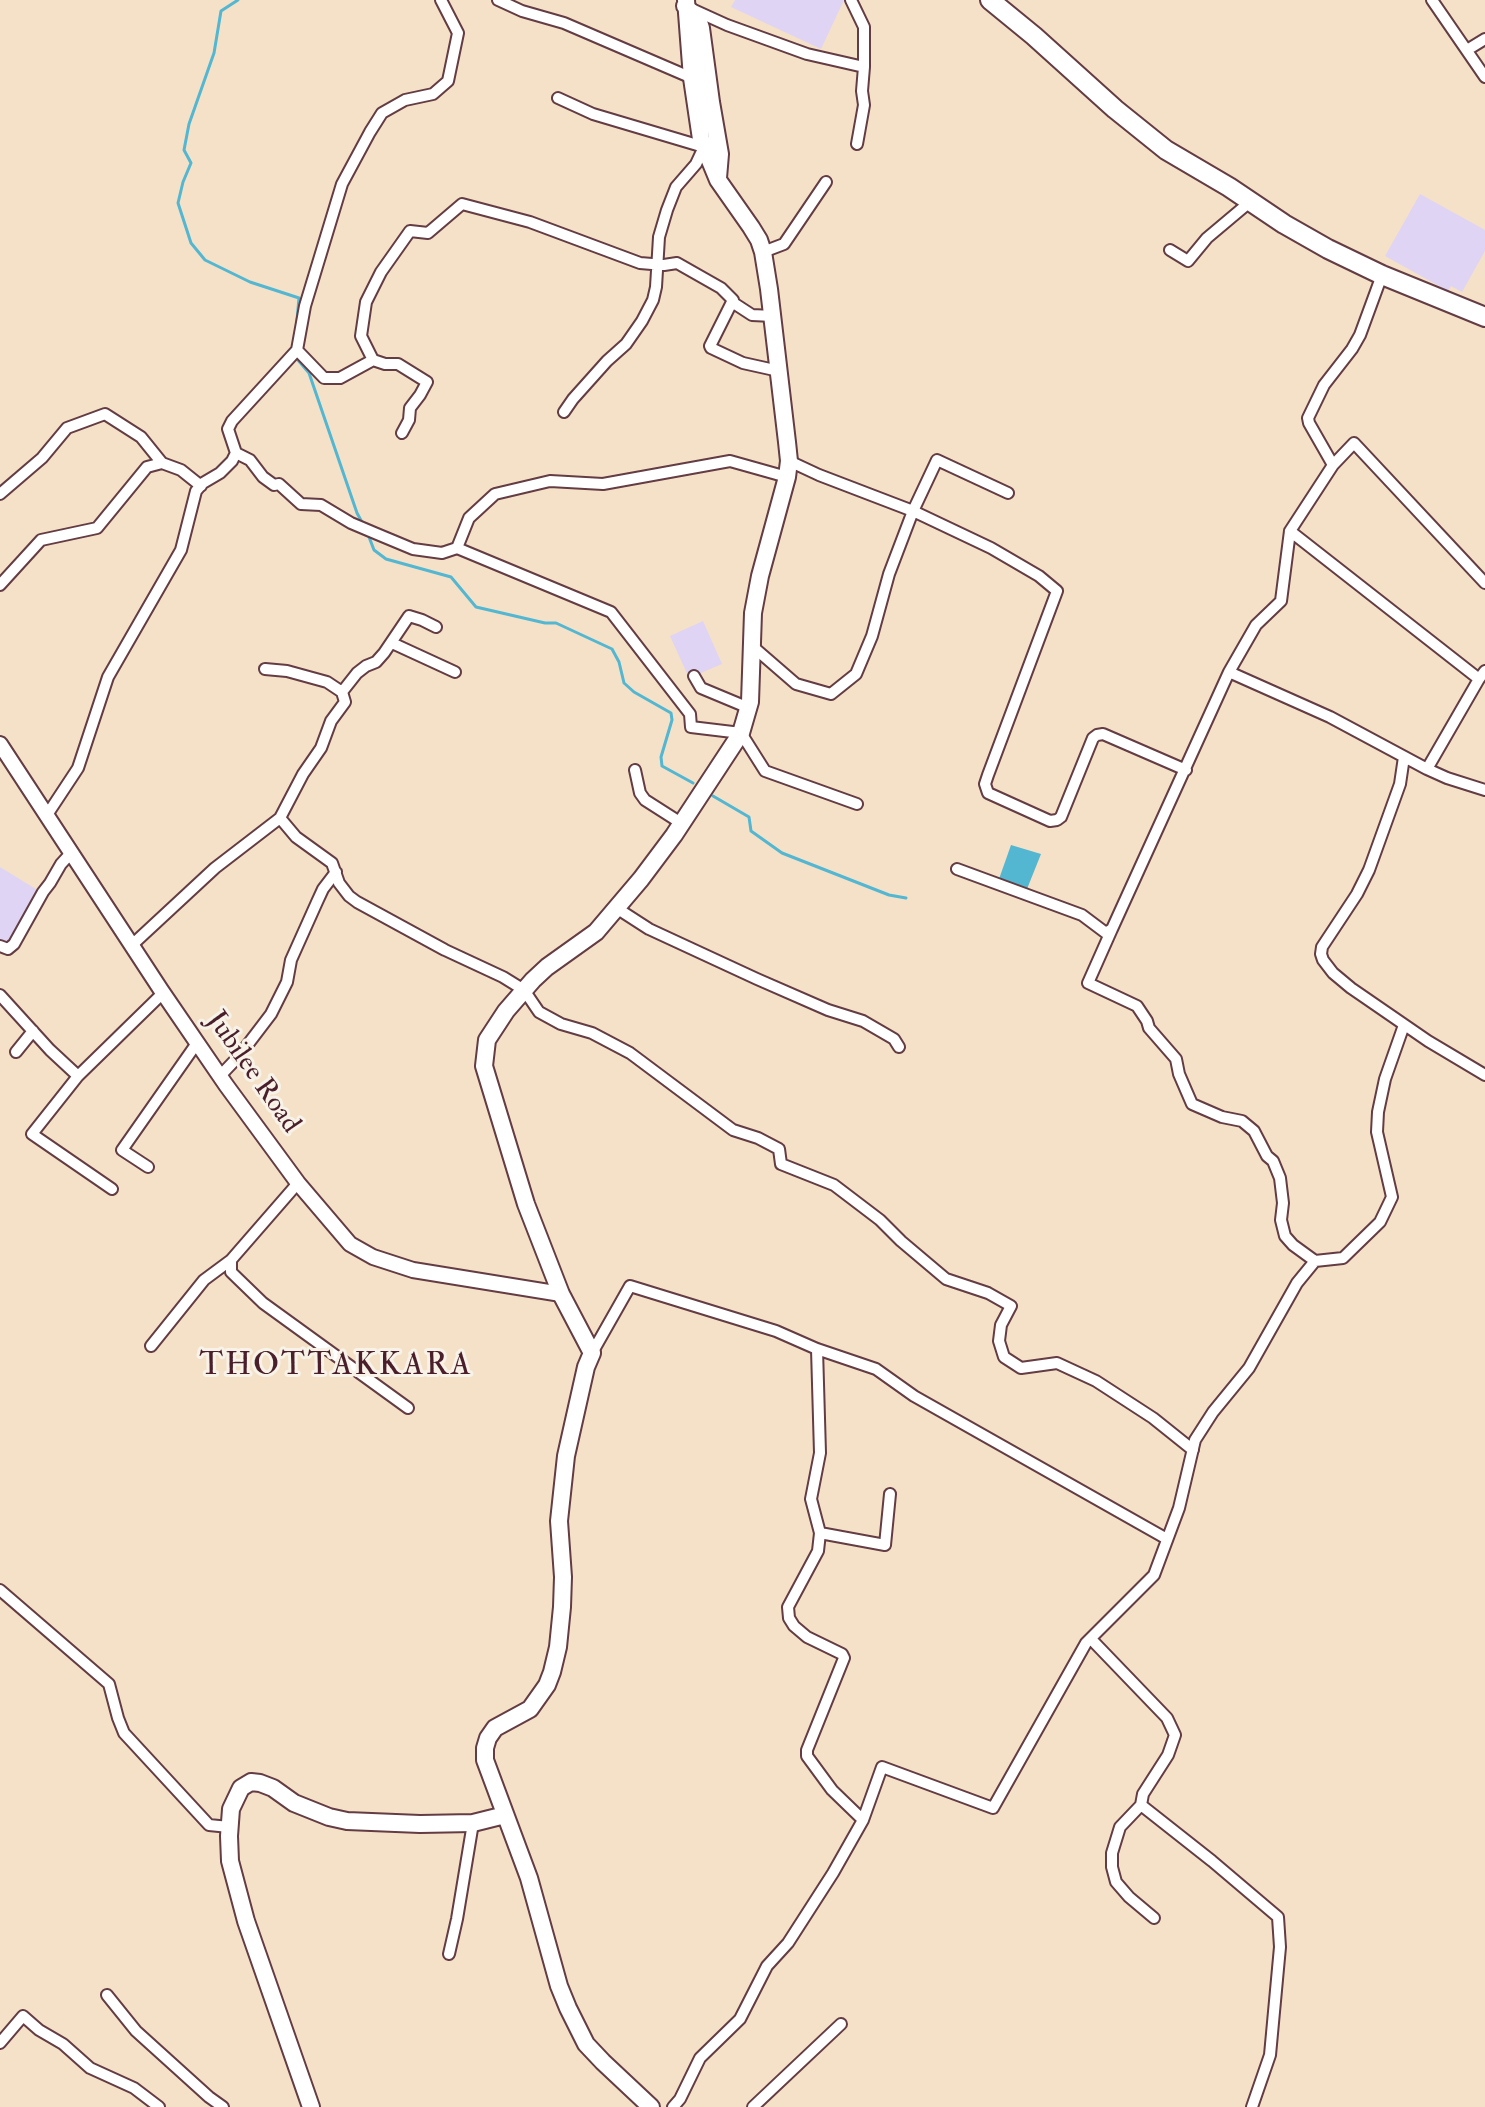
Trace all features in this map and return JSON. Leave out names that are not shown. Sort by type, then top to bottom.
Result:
[{"type":"highway","points":[[990,0],[1166,150],[1328,249],[1485,317]]},
{"type":"main road","points":[[651,2107],[586,2044],[575,2024],[559,1986],[529,1878],[485,1760],[488,1738],[495,1728],[530,1709],[552,1672],[562,1607],[559,1521],[566,1456],[592,1353],[561,1294],[526,1204],[484,1066],[487,1040],[494,1028],[547,967],[596,932],[618,909],[741,733],[749,708],[751,627],[756,596],[788,469],[773,316],[763,252],[751,227],[718,180],[704,147],[692,78],[686,3]]},
{"type":"main road","points":[[686,3],[701,28],[720,154],[718,180]]},
{"type":"main road","name":"Jubilee Road","points":[[0,744],[220,1076],[298,1183],[350,1244],[373,1257],[413,1270],[561,1294]]},
{"type":"main road","points":[[311,2107],[230,1861],[229,1827],[235,1796],[251,1782],[260,1783],[294,1803],[347,1821],[473,1823],[505,1815]]},
{"type":"street","points":[[47,815],[78,768],[108,677],[181,550],[196,491],[220,473],[236,453],[228,429],[232,421],[297,350],[305,306],[342,184],[370,132],[382,113],[405,100],[433,94],[448,81],[458,33],[441,0]]},
{"type":"street","points":[[498,0],[522,11],[564,23],[692,78]]},
{"type":"street","points":[[851,0],[864,27],[863,114],[857,144]]},
{"type":"street","points":[[1432,0],[1485,77]]},
{"type":"street","points":[[686,3],[727,25],[807,54],[864,67]]},
{"type":"street","points":[[1467,50],[1485,39]]},
{"type":"street","points":[[558,98],[593,114],[704,147],[696,164],[676,187],[659,237],[653,300],[642,321],[626,344],[607,361],[564,412]]},
{"type":"street","points":[[763,252],[784,244],[826,182]]},
{"type":"street","points":[[1170,250],[1188,261],[1207,238],[1251,201]]},
{"type":"street","points":[[402,433],[409,420],[410,408],[427,382],[398,364],[373,360],[361,336],[366,302],[381,272],[410,231],[428,233],[462,204],[530,222],[640,263],[677,263],[721,288],[732,302],[752,315],[773,316]]},
{"type":"street","points":[[1333,465],[1308,418],[1324,385],[1360,335],[1382,275]]},
{"type":"street","points":[[732,302],[711,348],[743,363],[779,371]]},
{"type":"street","points":[[297,350],[324,378],[340,378],[373,360]]},
{"type":"street","points":[[0,494],[42,458],[67,428],[105,414],[141,437],[162,463],[181,470],[201,486]]},
{"type":"street","points":[[1404,1025],[1385,1079],[1378,1112],[1377,1132],[1392,1197],[1380,1222],[1343,1258],[1315,1261],[1285,1236],[1281,1220],[1283,1203],[1280,1178],[1254,1131],[1242,1121],[1192,1104],[1176,1059],[1149,1028],[1137,1006],[1088,983],[1229,672],[1256,625],[1281,601],[1290,531],[1333,465],[1354,443],[1485,583]]},
{"type":"street","points":[[236,453],[250,460],[263,477],[274,485],[279,484],[301,504],[321,505],[351,523],[413,549],[442,553],[457,548],[611,612],[690,714],[691,727],[741,733],[765,771],[857,804]]},
{"type":"street","points":[[751,645],[796,684],[831,694],[856,674],[872,636],[889,574],[937,460],[1008,493]]},
{"type":"street","points":[[457,548],[469,518],[495,494],[550,481],[603,484],[730,461],[819,475],[913,511],[991,548],[1039,576],[1057,591],[988,775],[985,784],[988,793],[1050,821],[1057,820],[1061,817],[1093,738],[1103,734],[1186,770]]},
{"type":"street","points":[[0,585],[41,540],[97,528],[147,467],[162,463]]},
{"type":"street","points":[[1290,531],[1482,675],[1427,769]]},
{"type":"street","points":[[342,692],[357,673],[376,662],[409,616],[436,627]]},
{"type":"street","points":[[392,643],[455,672]]},
{"type":"street","points":[[132,945],[215,868],[280,818],[321,748],[331,721],[345,702],[342,692],[327,682],[287,671],[265,669]]},
{"type":"street","points":[[1229,672],[1330,717],[1427,769],[1485,790]]},
{"type":"street","points":[[694,676],[701,688],[749,708]]},
{"type":"street","points":[[1404,757],[1400,784],[1369,870],[1322,947],[1321,954],[1333,973],[1404,1025],[1485,1075]]},
{"type":"street","points":[[635,770],[640,793],[645,800],[681,823]]},
{"type":"street","points":[[280,818],[296,837],[332,863],[337,879],[349,896],[445,950],[503,977],[524,990],[539,1012],[561,1024],[592,1033],[630,1053],[733,1130],[779,1149],[781,1164],[834,1185],[880,1220],[946,1279],[988,1293],[1011,1306],[1001,1325],[999,1341],[1004,1357],[1021,1368],[1057,1363],[1096,1381],[1153,1418],[1193,1450]]},
{"type":"street","points":[[0,946],[8,949],[14,944],[43,892],[72,852]]},
{"type":"street","points":[[957,869],[1082,915],[1106,933],[1112,929]]},
{"type":"street","points":[[220,1076],[271,1014],[287,982],[291,960],[317,902],[336,872]]},
{"type":"street","points":[[618,909],[649,929],[689,948],[828,1010],[863,1021],[894,1039],[899,1047]]},
{"type":"street","points":[[112,1189],[32,1134],[78,1076],[163,993]]},
{"type":"street","points":[[0,995],[78,1076]]},
{"type":"street","points":[[16,1052],[33,1031]]},
{"type":"street","points":[[148,1167],[122,1150],[197,1043]]},
{"type":"street","points":[[151,1346],[204,1280],[231,1260],[298,1183]]},
{"type":"street","points":[[231,1260],[231,1272],[263,1303],[408,1408]]},
{"type":"street","points":[[673,2107],[700,2058],[740,2019],[767,1966],[788,1943],[833,1873],[863,1820],[882,1767],[993,1808],[1086,1643],[1154,1575],[1179,1508],[1195,1440],[1213,1412],[1249,1368],[1297,1283],[1315,1261]]},
{"type":"street","points":[[592,1353],[630,1286],[776,1331],[876,1369],[914,1396],[1167,1539]]},
{"type":"street","points":[[817,1349],[820,1453],[811,1499],[820,1533],[818,1551],[788,1607],[789,1618],[807,1637],[842,1654],[844,1658],[807,1756],[832,1790],[863,1820]]},
{"type":"street","points":[[820,1533],[885,1545],[890,1494]]},
{"type":"street","points":[[0,1590],[109,1684],[124,1733],[209,1825],[229,1827]]},
{"type":"street","points":[[1091,1639],[1167,1718],[1175,1735],[1168,1755],[1143,1794],[1141,1805],[1120,1827],[1112,1853],[1116,1882],[1154,1918]]},
{"type":"street","points":[[1141,1805],[1278,1917],[1280,1947],[1270,2055],[1252,2107]]},
{"type":"street","points":[[449,1954],[473,1823]]},
{"type":"street","points":[[107,1995],[136,2031],[223,2107]]},
{"type":"street","points":[[0,2043],[23,2016],[63,2044],[90,2068],[134,2088],[159,2107]]},
{"type":"street","points":[[753,2107],[841,2024]]},
{"type":"shaded area","points":[[735,0],[844,0],[821,49],[731,7]]},
{"type":"shaded area","points":[[1420,194],[1485,230],[1485,251],[1462,292],[1451,286],[1448,291],[1385,256]]},
{"type":"shaded area","points":[[703,621],[722,664],[689,678],[670,636]]},
{"type":"shaded area","points":[[0,867],[39,891],[8,949],[0,945]]},
{"type":"water","points":[[1011,845],[1041,854],[1027,889],[999,879]]},
{"type":"waterway","points":[[238,0],[221,11],[214,53],[189,124],[184,150],[191,163],[178,203],[191,243],[205,260],[250,282],[299,298],[296,331]]},
{"type":"waterway","points":[[297,359],[309,373],[363,524]]},
{"type":"waterway","points":[[369,537],[374,550],[386,559],[451,577],[476,607],[556,623],[612,649],[624,683],[671,713],[672,720],[661,757],[662,766],[693,783]]},
{"type":"waterway","points":[[713,796],[749,817],[751,831],[782,853],[889,895],[906,898]]},
{"type":"district","name":"THOTTAKKARA","points":[[336,1367]]}]
